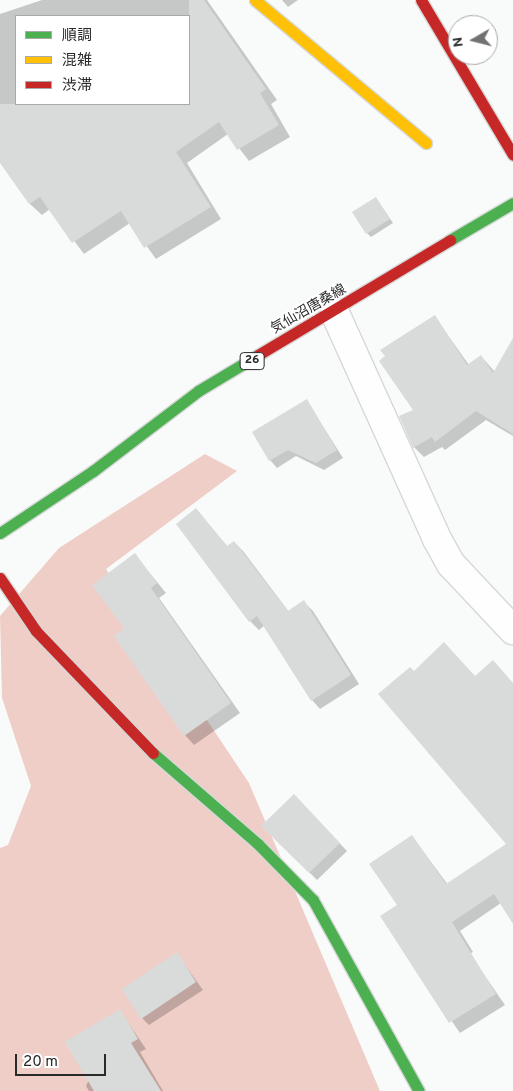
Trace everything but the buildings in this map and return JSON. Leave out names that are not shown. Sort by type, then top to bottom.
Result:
[{"type":"street","points":[[255,0],[426,143]]},
{"type":"street","points":[[421,0],[513,155]]},
{"type":"street","name":"気仙沼唐桑線","points":[[0,532],[93,471],[198,391],[335,313],[513,203]]},
{"type":"street","points":[[335,313],[437,539],[451,564],[513,630]]},
{"type":"street","points":[[0,578],[36,631],[127,731],[258,844],[312,900],[419,1091]]},
{"type":"shaded area","points":[[205,454],[237,471],[106,569],[249,783],[380,1091],[0,1091],[0,848],[8,845],[31,786],[2,698],[0,616],[59,548]]},
{"type":"traffic: fast","points":[[450,240],[513,203]]},
{"type":"traffic: fast","points":[[0,533],[93,471],[198,391],[258,355]]},
{"type":"traffic: fast","points":[[153,753],[258,844],[313,900],[419,1091]]},
{"type":"traffic: slow","points":[[255,0],[426,143]]},
{"type":"traffic: jam","points":[[421,0],[513,155]]},
{"type":"traffic: jam","points":[[258,355],[450,240]]},
{"type":"traffic: jam","points":[[0,578],[36,631],[153,753]]}]
